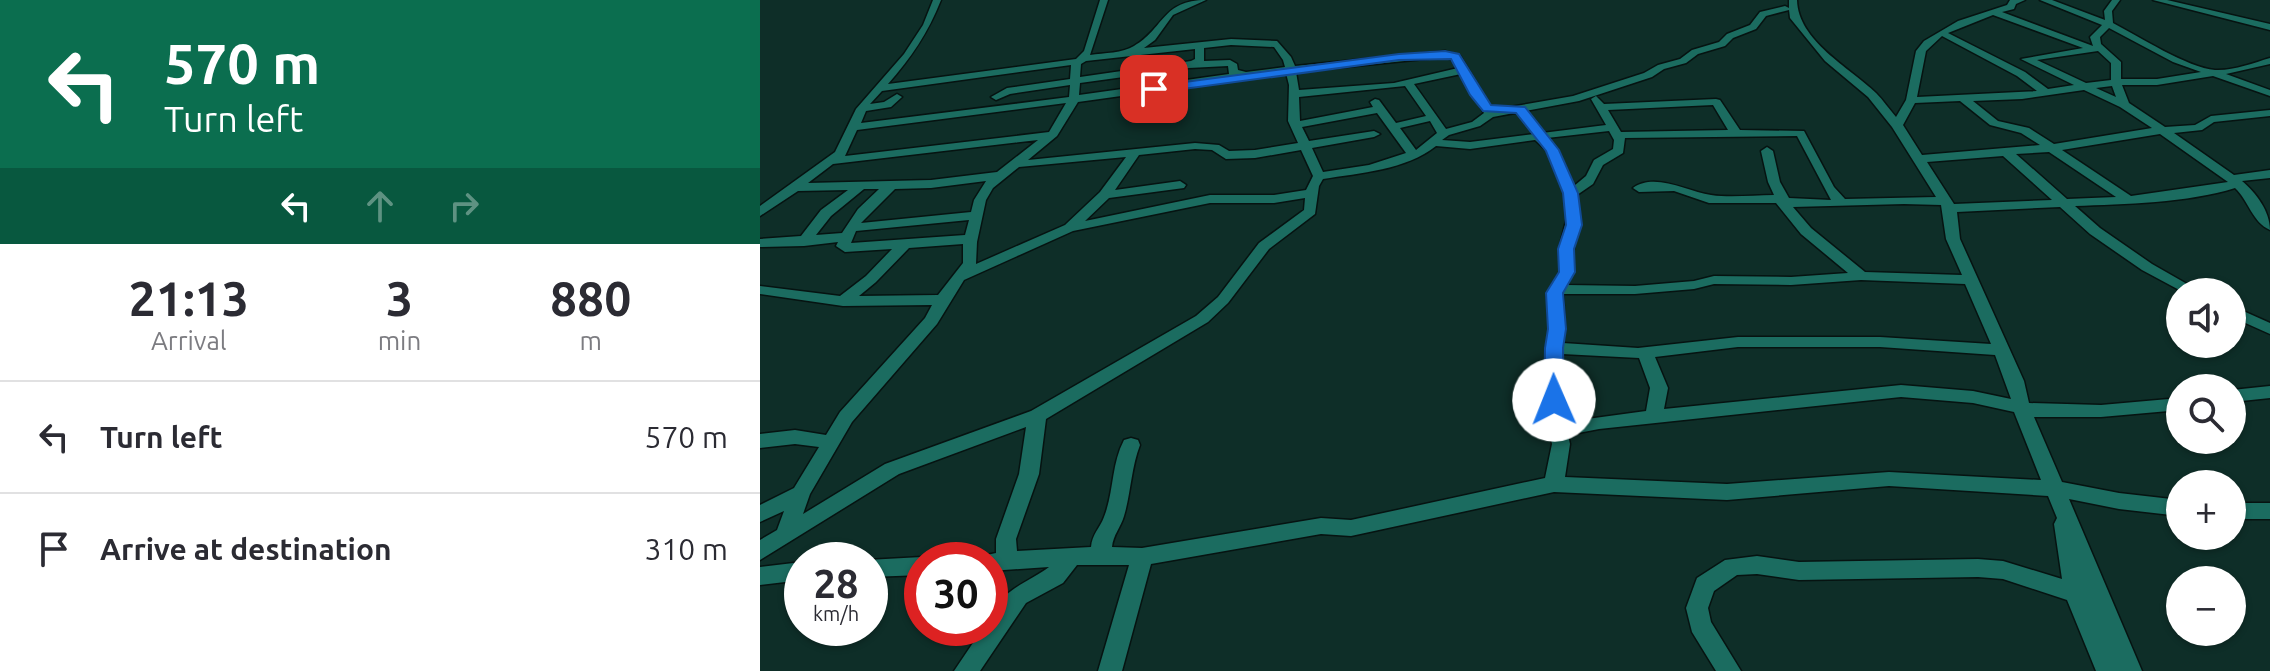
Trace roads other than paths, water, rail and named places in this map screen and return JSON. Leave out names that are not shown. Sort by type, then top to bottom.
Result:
[{"type":"street","points":[[760,212],[831,162],[845,147],[861,109],[908,56],[927,25],[937,0]]},
{"type":"street","points":[[785,536],[801,493],[855,405],[931,321],[949,289],[961,277],[972,257],[971,239],[988,186],[1053,134],[1074,99],[1074,67],[1090,47],[1104,0]]},
{"type":"street","points":[[1131,52],[1152,38],[1165,19],[1177,9],[1205,0]]},
{"type":"street","points":[[1771,0],[1790,7],[1819,49],[1872,95],[1897,125],[1947,204],[1953,239],[1969,280],[2015,381],[2022,410],[2130,671]]},
{"type":"street","points":[[1897,125],[1911,100],[1921,48],[1942,33],[2021,0]]},
{"type":"street","points":[[2044,0],[2108,24],[2176,60],[2270,93]]},
{"type":"street","points":[[2097,48],[2095,37],[2108,24],[2108,11],[2116,0]]},
{"type":"street","points":[[2157,0],[2270,27]]},
{"type":"street","points":[[1408,83],[1434,117],[1444,146],[1513,138],[1529,123],[1575,99],[1685,60],[1695,52],[1722,44],[1730,36],[1753,27],[1761,15],[1790,7]]},
{"type":"street","points":[[1993,12],[2097,48],[2116,62],[2116,82],[2124,105]]},
{"type":"street","points":[[1942,33],[2016,71],[2046,92]]},
{"type":"street","points":[[881,88],[1131,52],[1242,41],[1276,44],[1288,59],[1296,125],[1319,176]]},
{"type":"street","points":[[1190,65],[1200,60],[1199,45]]},
{"type":"street","points":[[2097,48],[2026,59],[2124,105],[2210,161],[2250,195],[2257,211],[2270,226]]},
{"type":"street","points":[[850,132],[1250,74],[1445,54],[1455,56],[1476,95],[1489,111],[1529,123],[1612,132],[1801,133],[1817,161],[1825,185],[1841,203]]},
{"type":"street","points":[[1911,100],[1964,99],[2084,88],[2116,82],[2149,82],[2253,67],[2270,61]]},
{"type":"street","points":[[996,97],[1006,91],[1190,65],[1230,63],[1235,73],[1250,74]]},
{"type":"street","points":[[1321,121],[1354,106],[1356,98],[1372,92],[1464,70]]},
{"type":"street","points":[[992,110],[995,86],[1001,72]]},
{"type":"street","points":[[1294,94],[1372,92]]},
{"type":"street","points":[[1372,92],[1380,109],[1413,154]]},
{"type":"street","points":[[861,109],[887,105],[897,97]]},
{"type":"street","points":[[1570,193],[1584,188],[1594,176],[1598,163],[1619,152],[1620,142],[1612,132],[1598,99],[1575,99]]},
{"type":"street","points":[[1964,99],[1994,123],[2025,130],[2129,200]]},
{"type":"street","points":[[1602,107],[1716,102],[1737,135]]},
{"type":"street","points":[[1296,125],[1380,109]]},
{"type":"street","points":[[760,551],[892,469],[1037,416],[1212,311],[1264,246],[1310,211],[1315,180],[1319,176],[1370,168],[1413,154],[1439,138],[1478,123],[1489,111]]},
{"type":"street","points":[[1919,159],[2051,148],[2198,128],[2211,119],[2270,113]]},
{"type":"street","points":[[1395,126],[1434,117]]},
{"type":"street","points":[[1478,123],[1490,133],[1513,138]]},
{"type":"street","points":[[1529,123],[1552,150],[1570,193],[1574,230],[1566,249],[1567,272],[1556,289],[1554,412],[1559,430],[1560,461],[1554,484]]},
{"type":"street","points":[[831,162],[864,155],[1053,134]]},
{"type":"street","points":[[1019,164],[1207,146],[1229,156],[1305,147],[1374,134]]},
{"type":"street","points":[[1767,151],[1774,182],[1806,231],[1861,276]]},
{"type":"street","points":[[2005,151],[2114,245],[2170,278]]},
{"type":"street","points":[[1069,228],[1105,195],[1135,152]]},
{"type":"street","points":[[1639,188],[1675,187],[1709,199],[1772,198],[1788,203],[1914,198],[1947,204],[2065,205],[2220,189],[2234,182],[2270,174]]},
{"type":"street","points":[[794,187],[931,184],[1000,176]]},
{"type":"street","points":[[760,243],[825,240],[845,230],[893,184]]},
{"type":"street","points":[[804,242],[826,213],[862,185]]},
{"type":"street","points":[[1105,195],[1180,185]]},
{"type":"street","points":[[1142,215],[1147,189]]},
{"type":"street","points":[[961,277],[1069,228],[1210,199],[1274,199],[1313,193]]},
{"type":"street","points":[[845,230],[977,215]]},
{"type":"street","points":[[845,230],[845,248],[971,239]]},
{"type":"street","points":[[843,301],[871,279],[905,244]]},
{"type":"street","points":[[1556,289],[1635,290],[1694,285],[1714,280],[1791,281],[1861,276],[1969,280]]},
{"type":"street","points":[[760,290],[843,301],[945,300]]},
{"type":"street","points":[[2246,318],[2270,329]]},
{"type":"street","points":[[1554,348],[1645,353],[1753,341],[1897,342],[2000,350]]},
{"type":"street","points":[[1645,353],[1659,388],[1654,416]]},
{"type":"street","points":[[1559,430],[1654,416],[1901,391],[1973,397],[2022,410],[2101,411],[2166,405]]},
{"type":"street","points":[[2246,395],[2270,392]]},
{"type":"street","points":[[1006,542],[1029,474],[1037,416]]},
{"type":"street","points":[[760,441],[795,437],[830,442]]},
{"type":"street","points":[[1102,555],[1101,536],[1115,514],[1120,475],[1131,445]]},
{"type":"street","points":[[1008,561],[1102,555],[1142,557],[1321,526],[1351,528],[1554,484],[1727,492],[1889,479],[2166,506]]},
{"type":"street","points":[[760,514],[801,493]]},
{"type":"street","points":[[2059,494],[2075,593],[2108,671]]},
{"type":"street","points":[[2246,511],[2270,511]]},
{"type":"street","points":[[1110,671],[1142,557]]},
{"type":"street","points":[[966,671],[1018,596],[1055,576],[1070,559]]},
{"type":"street","points":[[1729,671],[1700,625],[1697,608],[1705,585],[1733,566],[1757,565],[1799,571],[1978,568],[2003,570],[2075,593]]},
{"type":"street","points":[[760,576],[784,573]]}]
